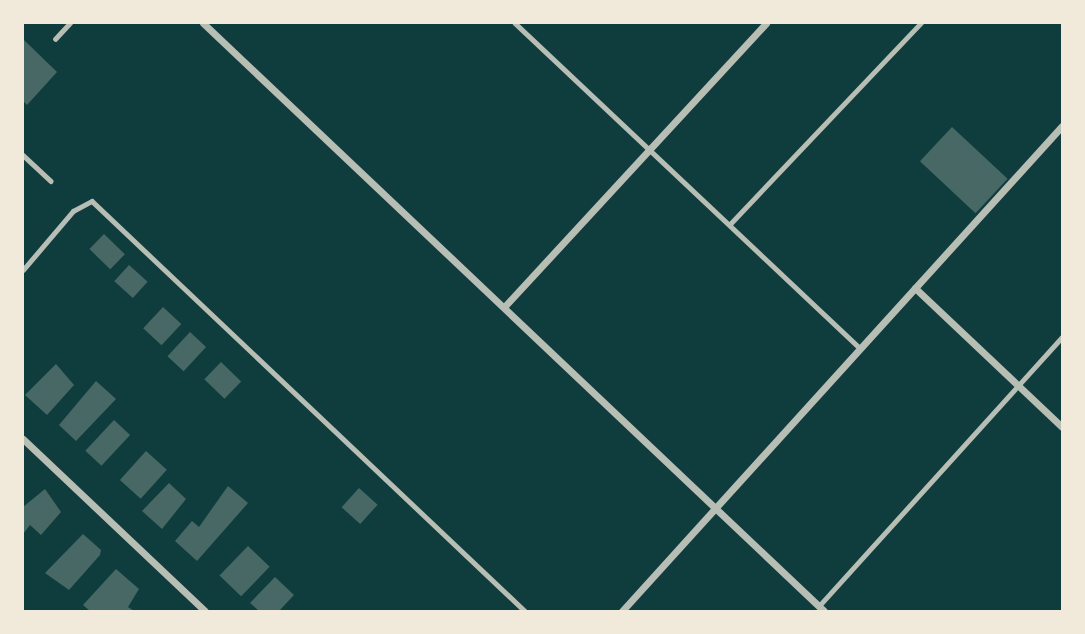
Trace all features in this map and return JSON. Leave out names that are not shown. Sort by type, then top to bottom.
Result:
[{"type":"street","points":[[203,23],[505,306],[822,609]]},
{"type":"street","points":[[505,306],[765,23]]},
{"type":"street","points":[[622,611],[1062,126]]},
{"type":"street","points":[[915,288],[1062,427]]},
{"type":"street","points":[[23,439],[205,611]]},
{"type":"lane","points":[[55,38],[70,23]]},
{"type":"lane","points":[[515,23],[651,147],[860,348]]},
{"type":"lane","points":[[731,223],[921,23]]},
{"type":"lane","points":[[23,155],[51,181]]},
{"type":"lane","points":[[23,270],[73,211],[92,201],[525,611]]},
{"type":"lane","points":[[822,609],[1062,337]]},
{"type":"building","points":[[23,39],[57,72],[27,105],[23,101]]},
{"type":"building","points":[[952,127],[1008,179],[976,213],[920,161]]},
{"type":"building","points":[[104,234],[125,254],[110,269],[89,249]]},
{"type":"building","points":[[129,265],[148,282],[133,298],[114,281]]},
{"type":"building","points":[[163,307],[181,324],[162,345],[143,328]]},
{"type":"building","points":[[190,332],[206,347],[184,371],[167,356]]},
{"type":"building","points":[[221,362],[241,381],[224,399],[204,379]]},
{"type":"building","points":[[56,364],[74,385],[47,415],[25,395]]},
{"type":"building","points":[[96,381],[116,399],[76,441],[59,425]]},
{"type":"building","points":[[114,420],[130,435],[101,466],[85,451]]},
{"type":"building","points":[[146,451],[167,470],[141,499],[120,480]]},
{"type":"building","points":[[169,483],[186,499],[162,529],[142,511]]},
{"type":"building","points":[[228,486],[248,503],[197,561],[175,541],[192,521],[199,527]]},
{"type":"building","points":[[359,488],[378,505],[360,524],[342,507]]},
{"type":"building","points":[[45,489],[61,512],[41,535],[30,525],[23,534],[23,507]]},
{"type":"building","points":[[83,534],[101,550],[100,555],[69,590],[45,573]]},
{"type":"building","points":[[248,546],[270,567],[241,596],[220,575]]},
{"type":"building","points":[[116,569],[139,589],[128,607],[134,611],[90,611],[83,605]]},
{"type":"building","points":[[275,577],[294,595],[279,611],[259,611],[250,603]]}]
